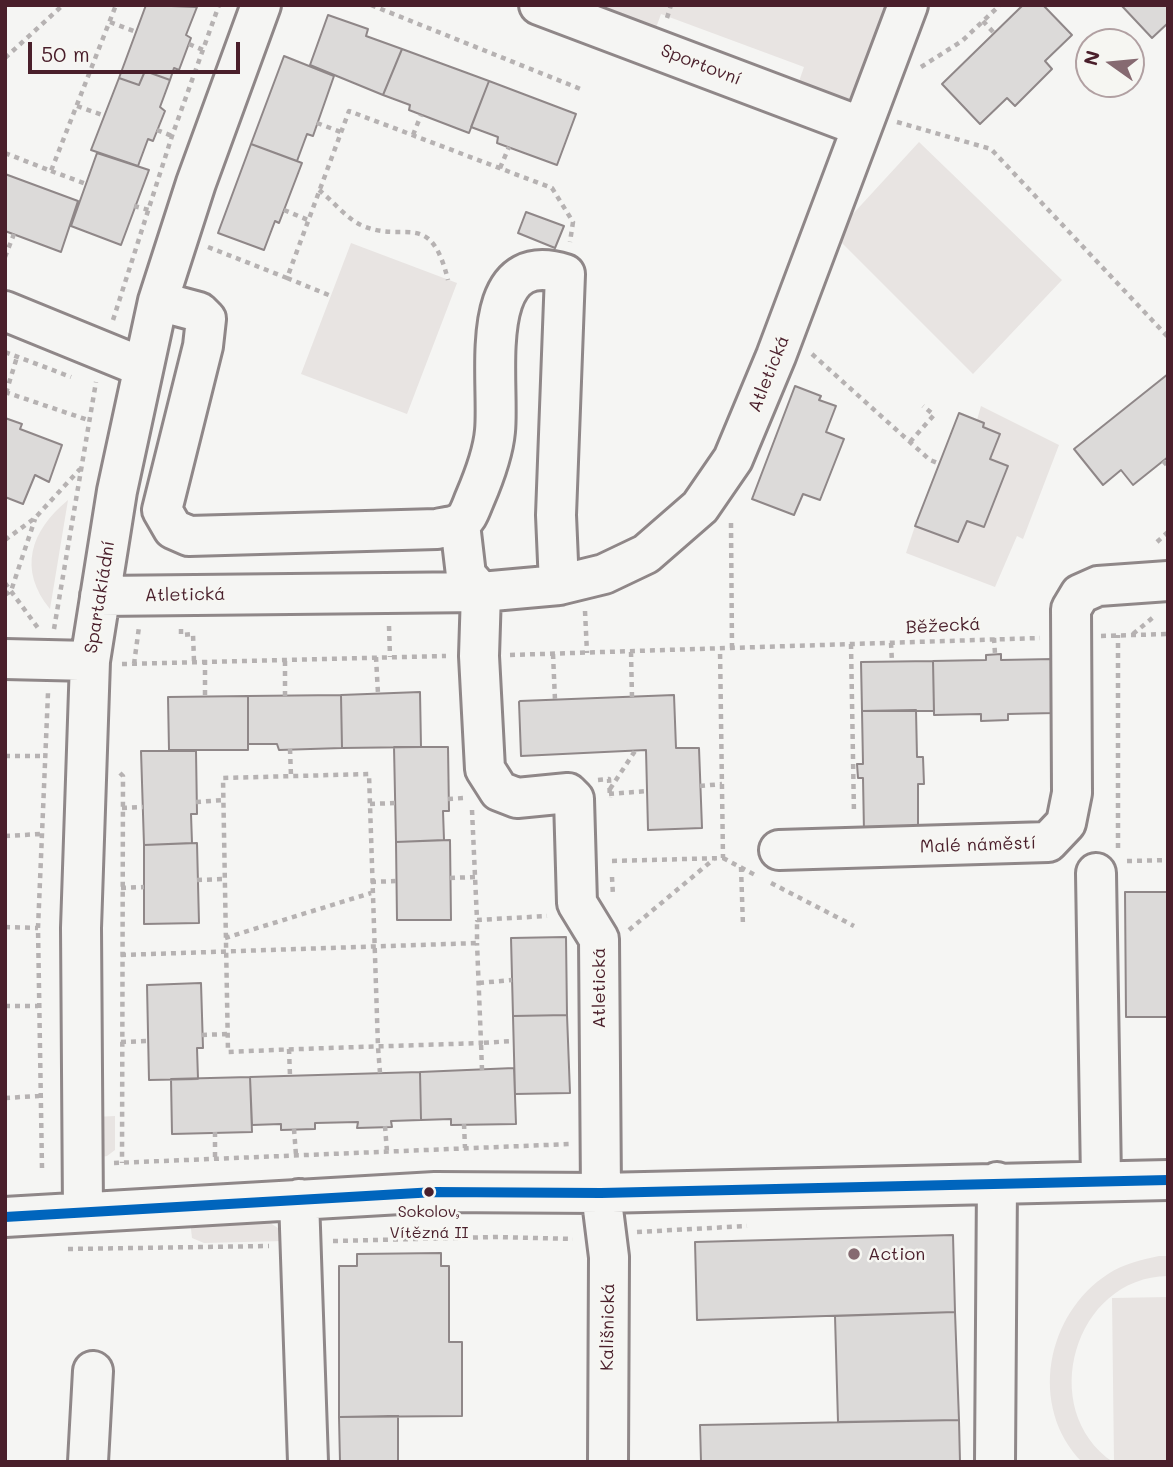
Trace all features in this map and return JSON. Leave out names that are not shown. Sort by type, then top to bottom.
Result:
[{"type":"street","name":"Spartakiádní","points":[[83,1212],[81,928],[90,661],[142,367],[158,302],[195,183],[261,5]]},
{"type":"street","name":"Sportovní","points":[[539,5],[877,124]]},
{"type":"street","name":"Atletická","points":[[100,596],[481,592],[572,582],[604,574],[657,545],[700,507],[733,459],[877,124],[908,5]]},
{"type":"street","points":[[158,302],[198,312],[206,319],[203,346],[162,510],[173,529],[189,536],[438,529],[460,524],[467,517],[485,475],[495,433],[496,320],[506,290],[523,275],[547,269],[565,274],[556,515],[572,582]]},
{"type":"street","points":[[5,311],[142,367]]},
{"type":"street","points":[[460,524],[466,575],[481,592]]},
{"type":"street","name":"Malé náměstí","points":[[779,850],[1048,842],[1066,823],[1072,793],[1071,609],[1080,594],[1098,586],[1166,595]]},
{"type":"street","name":"Atletická","points":[[481,592],[479,656],[485,769],[491,783],[499,791],[517,798],[568,793],[574,799],[577,904],[599,939],[601,1193]]},
{"type":"street","points":[[5,659],[47,647],[90,661]]},
{"type":"street","points":[[1096,873],[1101,1180]]},
{"type":"street","points":[[5,1217],[435,1192],[601,1193],[1168,1180]]},
{"type":"street","points":[[995,1462],[997,1182]]},
{"type":"street","name":"Kališnická","points":[[601,1193],[608,1238],[608,1462]]},
{"type":"street","points":[[299,1199],[308,1462]]},
{"type":"street","points":[[88,1462],[93,1371]]},
{"type":"path","points":[[5,58],[63,5]]},
{"type":"path","points":[[51,171],[116,5]]},
{"type":"path","points":[[372,5],[583,90]]},
{"type":"path","points":[[984,21],[995,33]]},
{"type":"path","points":[[110,22],[136,32]]},
{"type":"path","points":[[189,44],[203,50]]},
{"type":"path","points":[[78,106],[105,116]]},
{"type":"path","points":[[287,278],[349,111],[552,188],[573,222],[565,274]]},
{"type":"path","points":[[413,135],[421,115]]},
{"type":"path","points":[[317,123],[341,132]]},
{"type":"path","points":[[877,124],[991,149],[1168,337]]},
{"type":"path","points":[[157,130],[172,136]]},
{"type":"path","points":[[500,168],[509,147]]},
{"type":"path","points":[[5,153],[86,184]]},
{"type":"path","points":[[320,190],[363,226],[407,230],[430,240],[439,254],[448,280]]},
{"type":"path","points":[[134,206],[149,210]]},
{"type":"path","points":[[284,210],[308,220]]},
{"type":"path","points":[[5,257],[14,234]]},
{"type":"path","points":[[205,246],[331,296]]},
{"type":"path","points":[[805,347],[930,460],[940,464]]},
{"type":"path","points":[[5,352],[95,386]]},
{"type":"path","points":[[18,357],[6,393],[88,421]]},
{"type":"path","points":[[910,442],[933,415],[923,406]]},
{"type":"path","points":[[1163,461],[1168,466]]},
{"type":"path","points":[[5,540],[35,518],[81,469]]},
{"type":"path","points":[[5,595],[10,591],[35,518]]},
{"type":"path","points":[[1157,542],[1168,532]]},
{"type":"path","points":[[572,582],[587,653]]},
{"type":"path","points":[[5,583],[47,647],[38,928],[40,1175]]},
{"type":"path","points":[[1132,635],[1166,595]]},
{"type":"path","points":[[180,623],[181,635],[193,634],[194,661]]},
{"type":"path","name":"Běžecká","points":[[720,649],[1168,634]]},
{"type":"path","points":[[1118,635],[1118,862],[1168,860]]},
{"type":"path","points":[[994,638],[995,654]]},
{"type":"path","points":[[891,643],[892,662]]},
{"type":"path","points":[[851,644],[855,773],[854,848]]},
{"type":"path","points":[[90,661],[118,664],[720,649],[723,858]]},
{"type":"path","points":[[631,652],[632,697]]},
{"type":"path","points":[[553,654],[555,700]]},
{"type":"path","points":[[376,657],[378,694]]},
{"type":"path","points":[[285,659],[285,696]]},
{"type":"path","points":[[205,660],[205,697]]},
{"type":"path","points":[[290,749],[291,776]]},
{"type":"path","points":[[635,751],[609,791],[647,791]]},
{"type":"path","points":[[5,756],[43,756]]},
{"type":"path","points":[[118,770],[123,776],[122,1163]]},
{"type":"path","points":[[380,1073],[378,1046],[371,882],[369,774],[223,778],[229,1052],[289,1049],[378,1046],[481,1043],[513,1041]]},
{"type":"path","points":[[700,786],[722,784]]},
{"type":"path","points":[[449,799],[472,798],[482,1070]]},
{"type":"path","points":[[196,802],[224,800]]},
{"type":"path","points":[[370,804],[395,803]]},
{"type":"path","points":[[122,808],[143,807]]},
{"type":"path","points":[[5,836],[41,834]]},
{"type":"path","points":[[612,861],[723,858],[853,926]]},
{"type":"path","points":[[625,933],[715,859]]},
{"type":"path","points":[[741,867],[743,926]]},
{"type":"path","points":[[450,878],[476,877]]},
{"type":"path","points":[[197,880],[225,879]]},
{"type":"path","points":[[371,882],[396,881]]},
{"type":"path","points":[[121,888],[144,887]]},
{"type":"path","points":[[225,938],[372,894]]},
{"type":"path","points":[[477,920],[550,916]]},
{"type":"path","points":[[5,927],[38,928]]},
{"type":"path","points":[[121,955],[225,954],[477,943]]},
{"type":"path","points":[[479,983],[512,980]]},
{"type":"path","points":[[5,1006],[38,1006]]},
{"type":"path","points":[[202,1035],[227,1034]]},
{"type":"path","points":[[121,1042],[148,1041]]},
{"type":"path","points":[[289,1049],[289,1076]]},
{"type":"path","points":[[5,1098],[39,1097]]},
{"type":"path","points":[[464,1124],[465,1149]]},
{"type":"path","points":[[385,1126],[387,1152]]},
{"type":"path","points":[[294,1129],[296,1155]]},
{"type":"path","points":[[215,1132],[215,1159]]},
{"type":"path","points":[[42,1168],[577,1142]]},
{"type":"path","points":[[61,1250],[302,1244],[367,1238],[608,1238],[630,1232],[752,1226]]},
{"type":"shaded area","points":[[574,5],[889,5],[855,93],[844,105],[796,90],[804,67],[661,14],[653,36]]},
{"type":"shaded area","points":[[919,142],[1062,280],[973,374],[841,242],[851,216]]},
{"type":"shaded area","points":[[351,243],[457,283],[407,414],[301,374]]},
{"type":"shaded area","points":[[981,406],[1059,445],[1023,539],[1017,536],[995,587],[906,553],[915,526],[958,542],[967,521],[984,527],[1007,466],[990,459],[1000,434],[983,427],[984,423],[977,420]]},
{"type":"shaded area","points":[[68,500],[50,609],[34,580],[33,552],[45,525]]},
{"type":"shaded area","points":[[115,1116],[115,1150],[107,1156],[96,1158],[94,1117]]},
{"type":"shaded area","points":[[264,1219],[278,1228],[284,1241],[204,1243],[192,1238],[190,1220]]},
{"type":"shaded area","points":[[1168,1256],[1168,1276],[1135,1282],[1109,1298],[1089,1322],[1076,1350],[1072,1381],[1076,1411],[1089,1439],[1113,1462],[1082,1462],[1065,1440],[1055,1415],[1050,1389],[1051,1362],[1058,1337],[1070,1313],[1087,1291],[1108,1274],[1126,1265]]},
{"type":"shaded area","points":[[1168,1297],[1168,1461],[1114,1462],[1112,1298]]},
{"type":"building","points":[[146,5],[197,7],[186,35],[191,38],[179,70],[174,68],[170,80],[145,71],[139,85],[119,78]]},
{"type":"building","points":[[1023,5],[1043,5],[1072,35],[1045,61],[1052,69],[1015,106],[1007,98],[980,124],[942,84]]},
{"type":"building","points":[[1121,5],[1168,5],[1168,23],[1152,38]]},
{"type":"building","points":[[328,15],[368,29],[366,36],[402,49],[383,95],[310,65]]},
{"type":"building","points":[[402,49],[489,81],[469,133],[409,110],[410,105],[383,95]]},
{"type":"building","points":[[284,56],[334,76],[313,136],[307,134],[297,161],[251,144]]},
{"type":"building","points":[[145,71],[170,80],[160,107],[165,111],[153,141],[148,139],[138,166],[91,150],[119,78],[139,85]]},
{"type":"building","points":[[489,81],[576,114],[557,165],[497,143],[498,137],[471,127]]},
{"type":"building","points":[[251,144],[302,163],[279,223],[275,221],[264,250],[218,233]]},
{"type":"building","points":[[97,153],[149,170],[121,245],[71,226]]},
{"type":"building","points":[[5,174],[78,201],[61,252],[5,231]]},
{"type":"building","points":[[526,212],[564,226],[555,248],[518,233]]},
{"type":"building","points":[[1168,374],[1168,457],[1133,485],[1121,470],[1103,485],[1074,449]]},
{"type":"building","points":[[795,386],[821,396],[819,400],[836,406],[826,432],[844,439],[820,500],[803,494],[794,515],[752,499]]},
{"type":"building","points":[[959,413],[984,423],[983,427],[1000,434],[990,459],[1008,466],[984,527],[967,521],[958,542],[915,526]]},
{"type":"building","points":[[5,418],[22,424],[20,429],[62,445],[49,482],[35,475],[23,504],[5,497]]},
{"type":"building","points":[[1001,654],[1001,660],[1054,659],[1055,713],[1008,714],[1008,720],[981,721],[981,714],[934,715],[933,661],[986,660],[986,655]]},
{"type":"building","points":[[933,661],[934,711],[862,711],[861,662]]},
{"type":"building","points":[[420,692],[421,747],[342,748],[341,695]]},
{"type":"building","points":[[341,695],[342,748],[279,750],[277,744],[248,744],[248,696]]},
{"type":"building","points":[[674,695],[676,748],[699,748],[702,828],[648,830],[646,750],[521,756],[520,701]]},
{"type":"building","points":[[248,696],[248,750],[169,750],[168,697]]},
{"type":"building","points":[[916,710],[917,757],[923,757],[924,784],[918,784],[918,831],[864,832],[863,778],[858,778],[857,764],[863,764],[862,711]]},
{"type":"building","points":[[394,747],[448,747],[449,811],[443,811],[444,840],[396,842]]},
{"type":"building","points":[[141,751],[196,751],[197,814],[191,814],[192,843],[144,845]]},
{"type":"building","points":[[450,840],[451,920],[397,920],[396,842]]},
{"type":"building","points":[[197,843],[199,923],[144,924],[144,845]]},
{"type":"building","points":[[1125,892],[1168,892],[1168,1017],[1126,1017]]},
{"type":"building","points":[[566,937],[567,1015],[513,1016],[511,938]]},
{"type":"building","points":[[201,983],[203,1048],[197,1048],[198,1079],[149,1080],[147,985]]},
{"type":"building","points":[[567,1015],[570,1093],[515,1094],[513,1016]]},
{"type":"building","points":[[514,1068],[516,1124],[451,1125],[451,1119],[421,1120],[420,1072]]},
{"type":"building","points":[[420,1072],[421,1120],[391,1121],[392,1127],[357,1128],[358,1122],[315,1123],[315,1129],[281,1130],[281,1124],[252,1125],[250,1077]]},
{"type":"building","points":[[250,1077],[252,1132],[172,1134],[171,1079]]},
{"type":"building","points":[[953,1235],[955,1312],[697,1320],[695,1242]]},
{"type":"building","points":[[441,1253],[441,1266],[449,1266],[449,1342],[462,1342],[462,1416],[339,1417],[339,1266],[357,1266],[357,1254]]},
{"type":"building","points":[[955,1312],[959,1420],[838,1422],[835,1316]]},
{"type":"building","points":[[398,1416],[398,1462],[340,1462],[339,1417]]},
{"type":"building","points":[[959,1420],[960,1462],[701,1462],[700,1425]]},
{"type":"transit line","points":[[5,1217],[435,1192],[601,1193],[1168,1180]]},
{"type":"place","name":"Sokolov, Vítězná II","points":[[429,1192]]},
{"type":"place","name":"Action","points":[[854,1254]]}]
